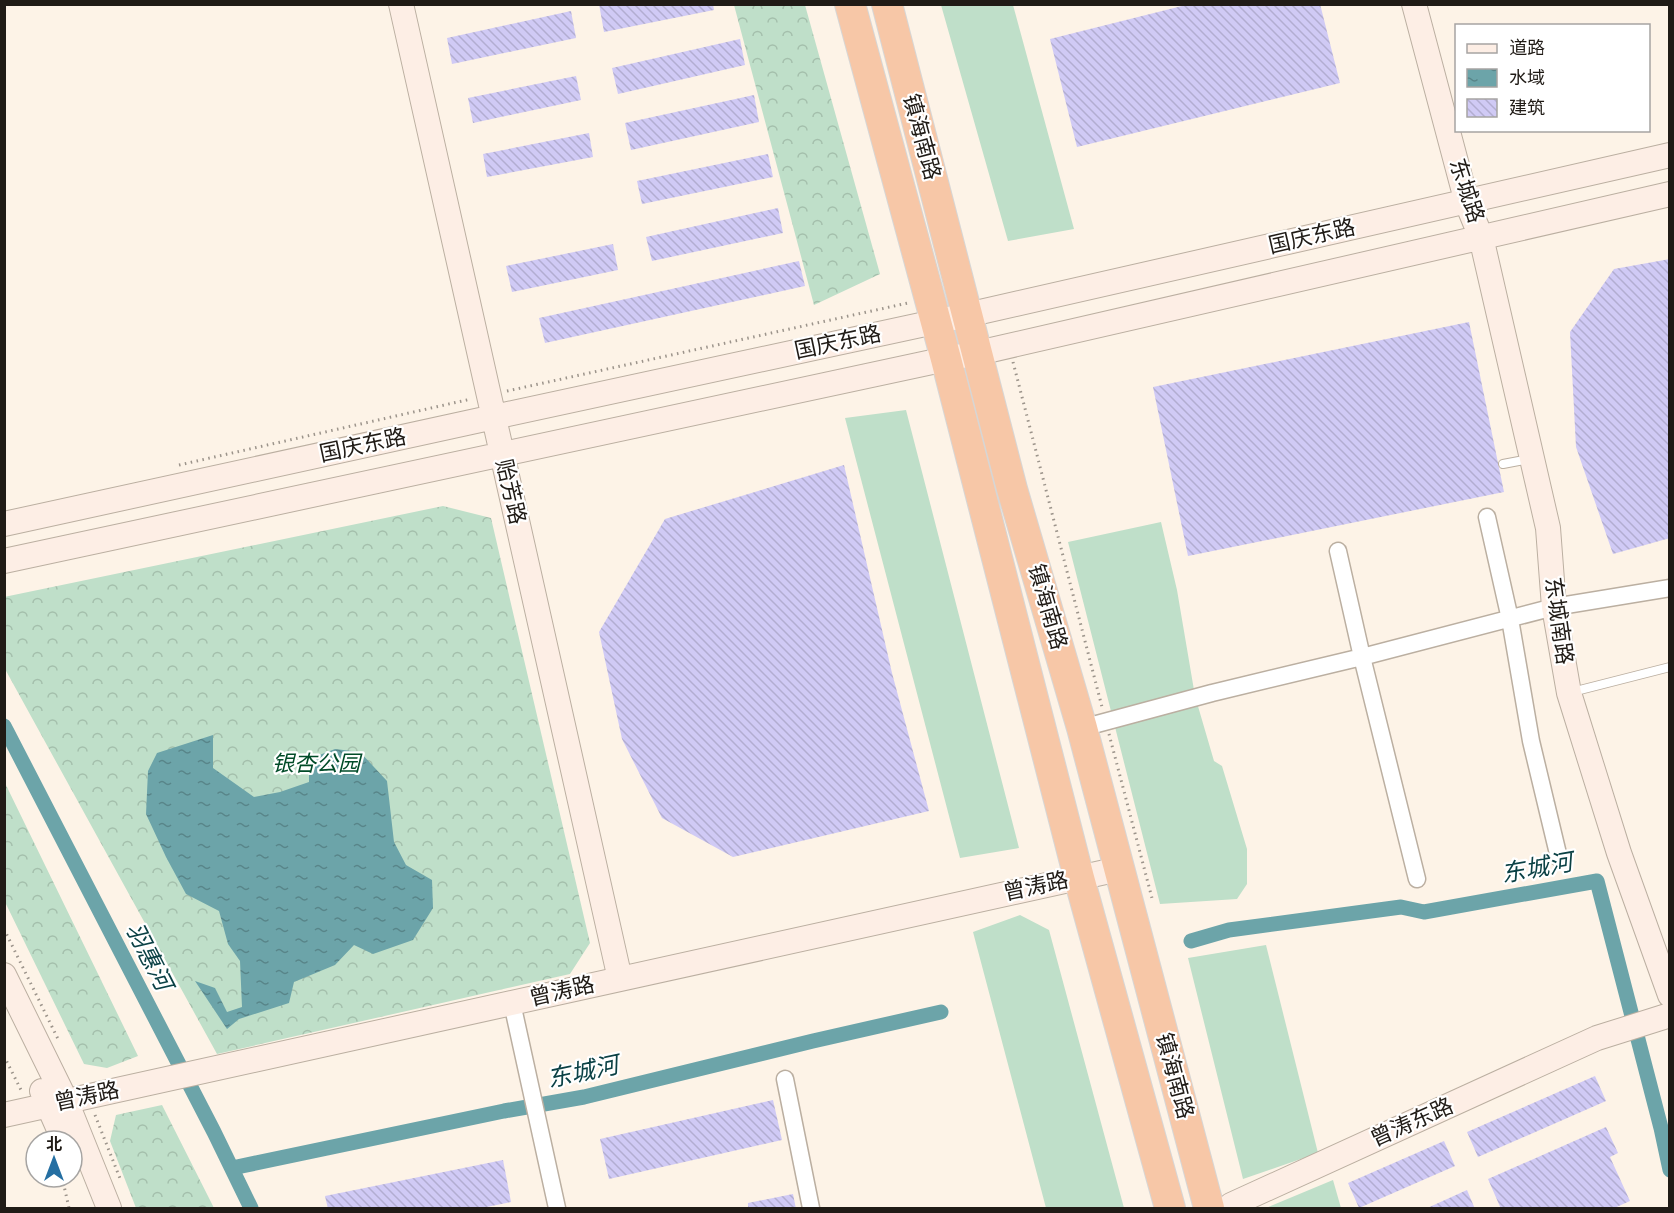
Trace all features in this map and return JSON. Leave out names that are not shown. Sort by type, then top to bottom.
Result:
[{"type":"highway","name":"镇海南路","points":[[850,4],[946,359],[1079,878],[1170,1209]]},
{"type":"highway","name":"镇海南路","points":[[887,4],[1012,489],[1094,724],[1119,869],[1209,1209]]},
{"type":"main road","name":"贻芳路","points":[[401,4],[620,979]]},
{"type":"main road","name":"东城路","points":[[1414,4],[1467,202],[1481,237]]},
{"type":"main road","name":"国庆东路","points":[[4,524],[936,322],[1670,155]]},
{"type":"main road","name":"国庆东路","points":[[4,561],[978,353],[1670,194]]},
{"type":"main road","name":"东城南路","points":[[1481,237],[1548,528],[1554,607],[1569,693],[1619,853],[1670,995]]},
{"type":"main road","name":"曾涛路","points":[[4,1115],[1119,869]]},
{"type":"main road","points":[[4,975],[57,1103],[62,1129]]},
{"type":"main road","points":[[4,1004],[57,1103],[109,1209]]},
{"type":"main road","name":"曾涛东路","points":[[1227,1209],[1231,1205],[1597,1038],[1670,1015]]},
{"type":"main road","points":[[84,1188],[93,1209]]},
{"type":"street","points":[[1487,517],[1510,619],[1531,741],[1559,858]]},
{"type":"street","points":[[1338,551],[1417,879]]},
{"type":"street","points":[[1094,724],[1554,607],[1670,588]]},
{"type":"street","points":[[512,1003],[557,1209]]},
{"type":"street","points":[[785,1080],[811,1209]]},
{"type":"lane","points":[[1503,464],[1532,458]]},
{"type":"lane","points":[[1569,693],[1670,667]]},
{"type":"path","points":[[1009,346],[1094,724],[1153,905]]},
{"type":"path","points":[[65,1189],[69,1209]]},
{"type":"green space","points":[[734,5],[805,5],[880,274],[814,305]]},
{"type":"green space","points":[[941,5],[1013,5],[1074,229],[1008,241]]},
{"type":"green space","points":[[906,410],[1019,848],[960,858],[845,418]]},
{"type":"green space","name":"银杏公园","points":[[443,506],[491,518],[590,943],[570,974],[217,1054],[5,669],[4,597]]},
{"type":"green space","points":[[1161,522],[1177,590],[1195,696],[1214,761],[1222,766],[1247,849],[1247,884],[1237,899],[1160,904],[1068,542]]},
{"type":"green space","points":[[4,783],[138,1056],[107,1068],[84,1064],[5,902]]},
{"type":"green space","points":[[1020,915],[1049,930],[1124,1208],[1046,1208],[973,932]]},
{"type":"green space","points":[[1266,945],[1318,1153],[1243,1179],[1188,958]]},
{"type":"green space","points":[[162,1105],[214,1208],[136,1208],[110,1141],[116,1115]]},
{"type":"green space","points":[[1333,1180],[1341,1208],[1266,1208]]},
{"type":"water","points":[[213,735],[213,768],[254,797],[280,792],[309,782],[309,759],[335,749],[360,752],[387,781],[394,842],[406,865],[432,880],[433,908],[413,940],[373,954],[354,945],[335,965],[294,982],[289,1003],[239,1019],[227,1029],[195,981],[215,988],[227,1012],[242,1007],[240,961],[228,944],[219,911],[186,894],[146,814],[148,771],[157,753]]},
{"type":"building","points":[[599,4],[713,4],[714,10],[604,32]]},
{"type":"building","points":[[1190,4],[1320,4],[1340,83],[1077,147],[1050,39]]},
{"type":"building","points":[[571,11],[576,38],[452,64],[447,38]]},
{"type":"building","points":[[740,39],[745,65],[618,94],[612,68]]},
{"type":"building","points":[[576,76],[581,100],[473,123],[468,98]]},
{"type":"building","points":[[754,95],[759,122],[631,150],[625,123]]},
{"type":"building","points":[[589,133],[593,157],[487,177],[483,154]]},
{"type":"building","points":[[768,154],[773,177],[642,204],[637,181]]},
{"type":"building","points":[[778,208],[783,233],[652,261],[646,237]]},
{"type":"building","points":[[613,244],[618,270],[512,292],[506,266]]},
{"type":"building","points":[[1670,259],[1670,538],[1613,554],[1576,447],[1570,332],[1614,269]]},
{"type":"building","points":[[799,261],[805,286],[545,343],[539,318]]},
{"type":"building","points":[[1469,322],[1504,492],[1188,556],[1153,387]]},
{"type":"building","points":[[844,465],[892,673],[929,811],[733,857],[662,818],[622,739],[599,632],[665,519]]},
{"type":"building","points":[[1595,1076],[1606,1101],[1478,1157],[1467,1132]]},
{"type":"building","points":[[773,1100],[782,1140],[609,1179],[600,1139]]},
{"type":"building","points":[[1606,1127],[1618,1153],[1610,1157],[1630,1201],[1612,1209],[1501,1209],[1488,1179]]},
{"type":"building","points":[[1444,1141],[1455,1166],[1359,1208],[1348,1183]]},
{"type":"building","points":[[503,1160],[511,1202],[477,1209],[328,1209],[325,1196]]},
{"type":"building","points":[[1467,1190],[1475,1209],[1425,1209]]},
{"type":"building","points":[[793,1194],[796,1209],[748,1209],[748,1203]]},
{"type":"waterway","name":"羽惠河","points":[[4,726],[251,1208]]},
{"type":"waterway","name":"东城河","points":[[1191,941],[1229,930],[1401,907],[1424,912],[1597,881],[1670,1170]]},
{"type":"waterway","name":"东城河","points":[[232,1168],[504,1111],[584,1097],[941,1012]]}]
